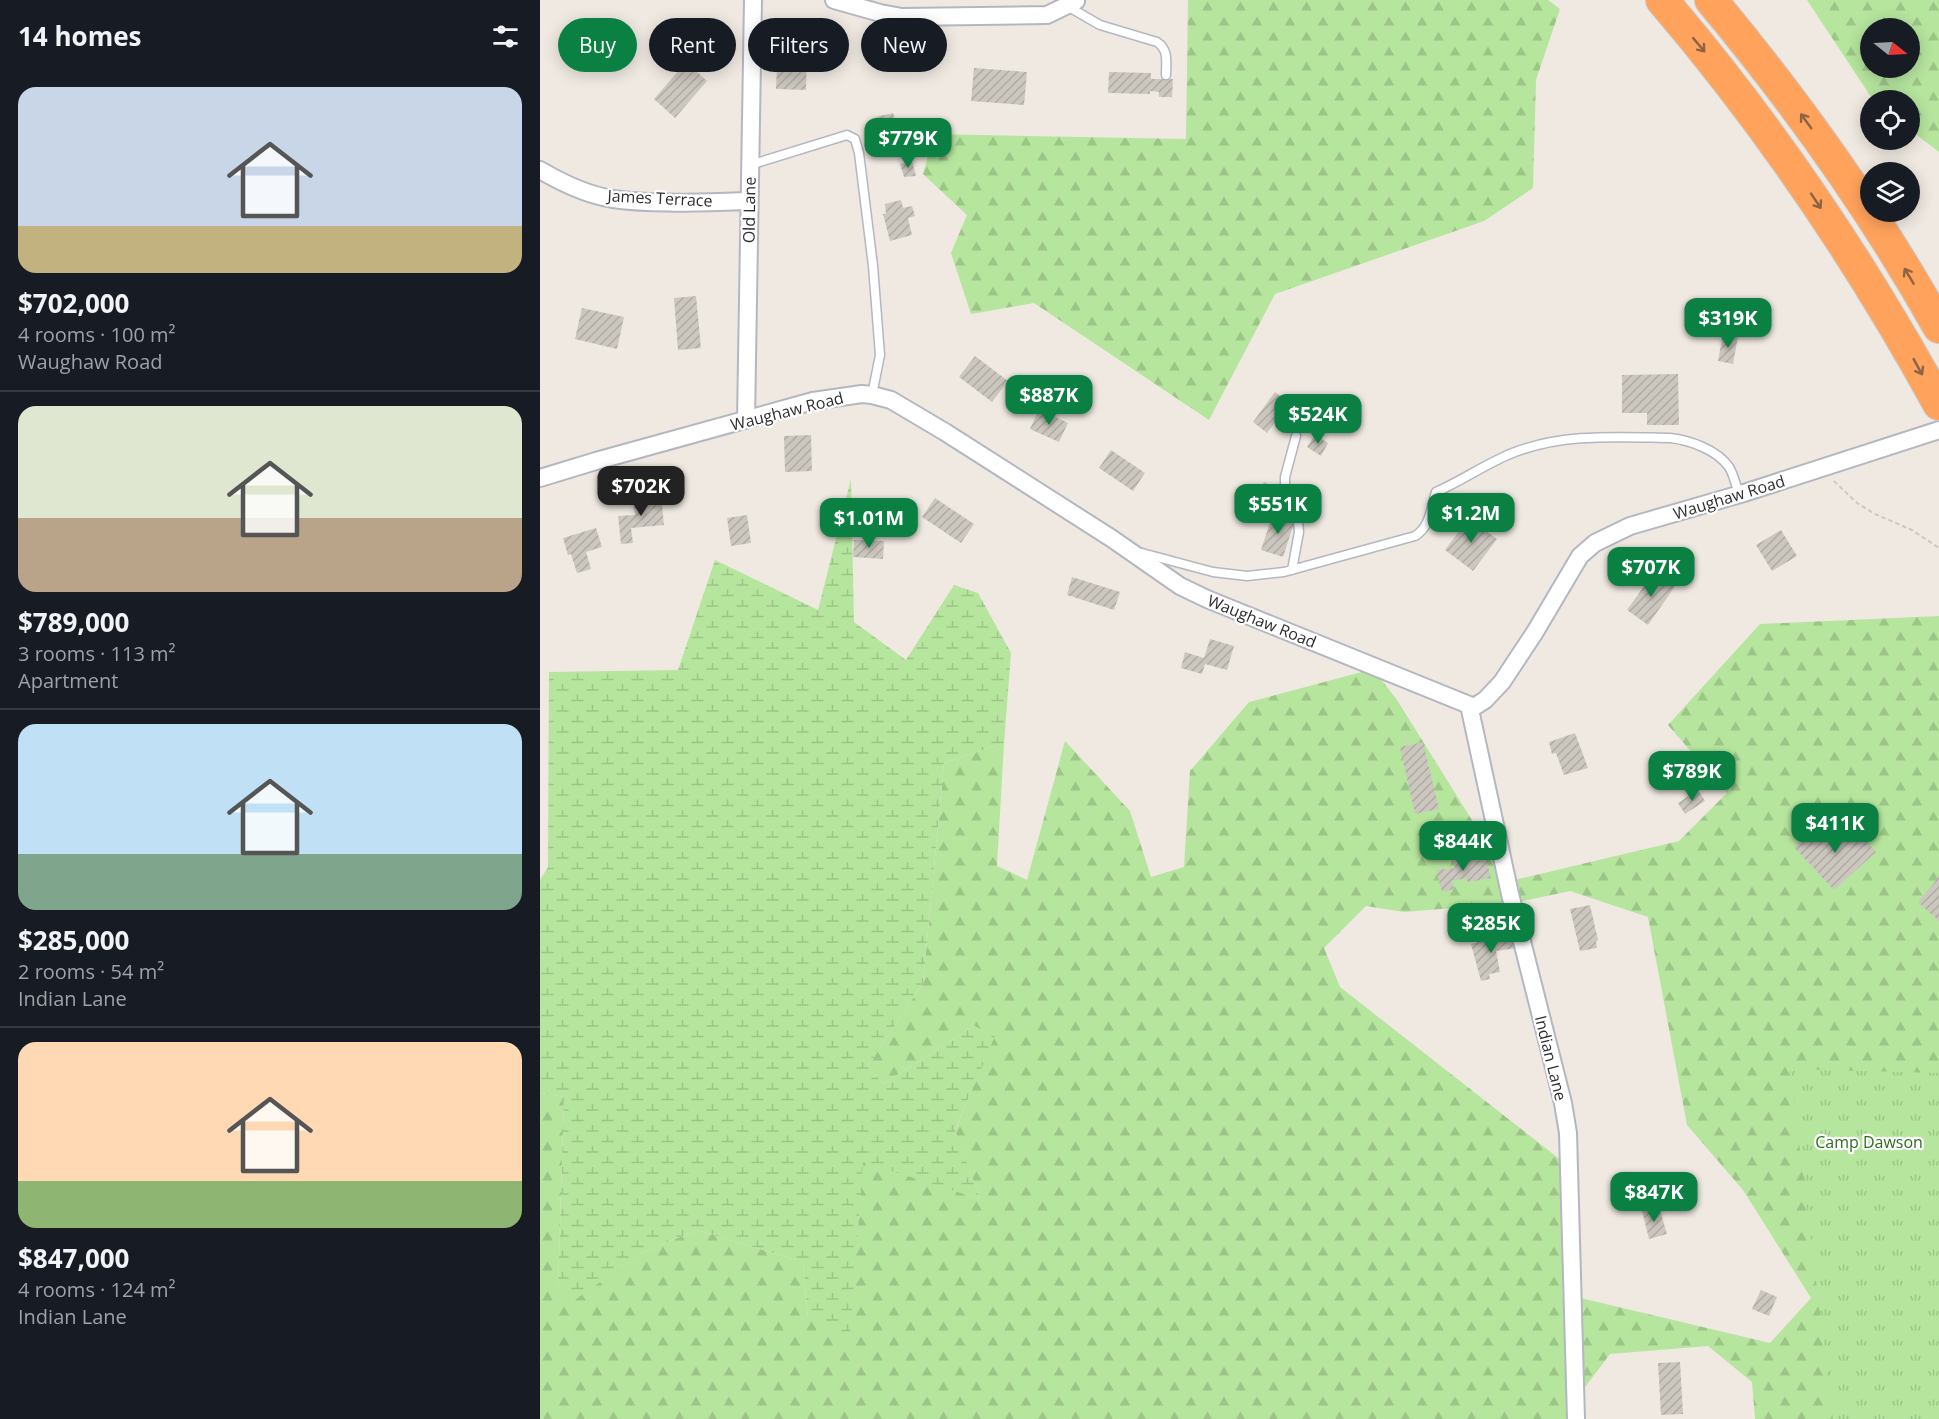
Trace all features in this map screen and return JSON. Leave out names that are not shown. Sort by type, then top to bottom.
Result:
[{"type":"highway","points":[[1662,0],[1748,105],[1812,194],[1872,286],[1939,404]]},
{"type":"highway","points":[[1711,0],[1778,82],[1843,173],[1939,327]]},
{"type":"street","name":"Old Lane","points":[[746,420],[753,0]]},
{"type":"street","points":[[834,0],[880,13],[902,16],[1047,15],[1072,3]]},
{"type":"street","name":"James Terrace","points":[[540,170],[584,191],[613,199],[749,201]]},
{"type":"street","name":"Waughaw Road","points":[[540,478],[823,399],[862,394],[872,395],[891,400],[945,432],[1124,547],[1180,586],[1207,599],[1474,706],[1485,700],[1502,682],[1580,556],[1603,538],[1630,526],[1821,469],[1939,430]]},
{"type":"street","name":"Indian Lane","points":[[1470,705],[1510,894],[1563,1103],[1568,1132],[1576,1419]]},
{"type":"lane","points":[[1072,3],[1100,25],[1163,46],[1166,52],[1166,75]]},
{"type":"lane","points":[[750,165],[847,135],[855,139],[873,266],[880,355],[872,395]]},
{"type":"lane","points":[[1292,570],[1299,532],[1298,520],[1285,489],[1285,477],[1296,436]]},
{"type":"lane","points":[[1124,547],[1175,563],[1230,574],[1247,576],[1292,570],[1415,536],[1421,533],[1427,524],[1436,492],[1510,454],[1567,439],[1670,438],[1684,440],[1710,451],[1724,461],[1732,472],[1738,494]]},
{"type":"path","points":[[1821,469],[1857,503],[1875,514],[1912,530],[1939,548]]},
{"type":"green space","points":[[1188,0],[1548,0],[1560,9],[1536,80],[1533,188],[1484,221],[1275,294],[1209,420],[1034,303],[971,314],[951,253],[967,215],[923,174],[934,134],[1186,139]]},
{"type":"green space","points":[[1807,0],[1939,0],[1939,152],[1920,138],[1920,90],[1866,90]]},
{"type":"green space","points":[[851,479],[854,622],[906,660],[954,585],[978,593],[1011,653],[1004,743],[944,763],[923,983],[868,1066],[883,1084],[974,1026],[995,1036],[955,1130],[980,1199],[863,1162],[850,1336],[808,1319],[803,1262],[697,1230],[643,1252],[572,1302],[558,1289],[564,1097],[540,1093],[540,880],[548,867],[549,672],[678,670],[715,560],[818,610]]},
{"type":"green space","points":[[1939,616],[1939,1419],[1755,1419],[1752,1382],[1708,1346],[1610,1354],[1570,1407],[1571,1419],[540,1419],[540,1093],[564,1097],[558,1289],[572,1301],[643,1252],[697,1230],[803,1262],[808,1319],[863,1161],[980,1199],[955,1131],[994,1036],[974,1026],[883,1084],[868,1066],[923,983],[944,763],[1004,743],[997,866],[1027,880],[1065,741],[1130,811],[1151,877],[1184,867],[1190,771],[1249,702],[1373,669],[1397,700],[1510,881],[1679,841],[1727,793],[1668,725],[1760,624]],"holes":[[[1570,891],[1648,917],[1687,1125],[1743,1190],[1811,1298],[1770,1343],[1572,1296],[1576,1172],[1340,987],[1324,948],[1366,906],[1404,912],[1514,903]]]},
{"type":"green space","name":"Camp Dawson","points":[[1790,1069],[1939,1073],[1939,1419],[1833,1419]]},
{"type":"building","points":[[974,68],[1027,72],[1024,105],[971,101]]},
{"type":"building","points":[[677,72],[697,72],[707,81],[675,118],[654,99]]},
{"type":"building","points":[[777,72],[806,72],[806,90],[776,89]]},
{"type":"building","points":[[1109,72],[1151,73],[1151,79],[1173,79],[1172,97],[1159,97],[1159,92],[1150,91],[1150,94],[1108,93]]},
{"type":"building","points":[[893,113],[903,143],[887,147],[876,117]]},
{"type":"building","points":[[912,161],[916,176],[904,177],[900,164]]},
{"type":"building","points":[[901,200],[903,208],[912,206],[915,216],[908,218],[912,235],[890,241],[883,214],[886,214],[885,204]]},
{"type":"building","points":[[696,296],[701,348],[678,350],[674,298]]},
{"type":"building","points":[[582,308],[624,317],[617,349],[575,339]]},
{"type":"building","points":[[1723,334],[1738,336],[1733,364],[1718,361]]},
{"type":"building","points":[[975,356],[1008,381],[992,402],[959,377]]},
{"type":"building","points":[[1678,374],[1679,425],[1647,425],[1647,413],[1622,413],[1622,375]]},
{"type":"building","points":[[1275,392],[1289,403],[1267,433],[1253,422]]},
{"type":"building","points":[[1039,409],[1068,423],[1059,442],[1030,429]]},
{"type":"building","points":[[811,435],[812,471],[785,472],[784,436]]},
{"type":"building","points":[[1315,435],[1328,443],[1321,456],[1307,447]]},
{"type":"building","points":[[1111,450],[1145,473],[1133,491],[1099,468]]},
{"type":"building","points":[[1264,482],[1272,486],[1268,494],[1261,489]]},
{"type":"building","points":[[661,496],[664,525],[631,528],[633,543],[621,544],[618,516],[635,515],[633,499]]},
{"type":"building","points":[[935,498],[974,524],[961,543],[922,517]]},
{"type":"building","points":[[1273,513],[1295,520],[1283,557],[1261,550]]},
{"type":"building","points":[[747,515],[751,543],[731,546],[727,518]]},
{"type":"building","points":[[1469,518],[1497,539],[1473,571],[1445,550]]},
{"type":"building","points":[[596,528],[602,547],[586,552],[591,569],[577,573],[563,538]]},
{"type":"building","points":[[1781,530],[1797,556],[1772,571],[1756,545]]},
{"type":"building","points":[[854,540],[884,541],[883,559],[853,557]]},
{"type":"building","points":[[1655,571],[1676,585],[1648,625],[1627,610]]},
{"type":"building","points":[[1072,577],[1120,592],[1114,610],[1067,595]]},
{"type":"building","points":[[1210,639],[1234,646],[1227,670],[1205,664],[1202,674],[1181,668],[1185,652],[1204,658]]},
{"type":"building","points":[[1575,733],[1588,768],[1564,775],[1556,753],[1552,754],[1549,742]]},
{"type":"building","points":[[1423,742],[1439,809],[1415,814],[1400,747]]},
{"type":"building","points":[[1698,790],[1705,801],[1685,814],[1678,803]]},
{"type":"building","points":[[1849,823],[1876,852],[1834,890],[1794,847],[1816,827],[1829,841]]},
{"type":"building","points":[[1474,856],[1476,861],[1486,859],[1491,878],[1468,882],[1467,878],[1452,881],[1454,889],[1442,892],[1436,870],[1455,868],[1453,860]]},
{"type":"building","points":[[1939,877],[1939,921],[1918,902]]},
{"type":"building","points":[[1590,905],[1598,940],[1596,941],[1597,948],[1580,951],[1570,909]]},
{"type":"building","points":[[1513,933],[1516,948],[1496,951],[1500,972],[1489,974],[1490,979],[1481,981],[1471,944]]},
{"type":"building","points":[[1659,1207],[1667,1234],[1649,1239],[1642,1211]]},
{"type":"building","points":[[1761,1290],[1777,1297],[1769,1316],[1752,1309]]},
{"type":"building","points":[[1680,1362],[1683,1414],[1661,1415],[1658,1363]]}]
